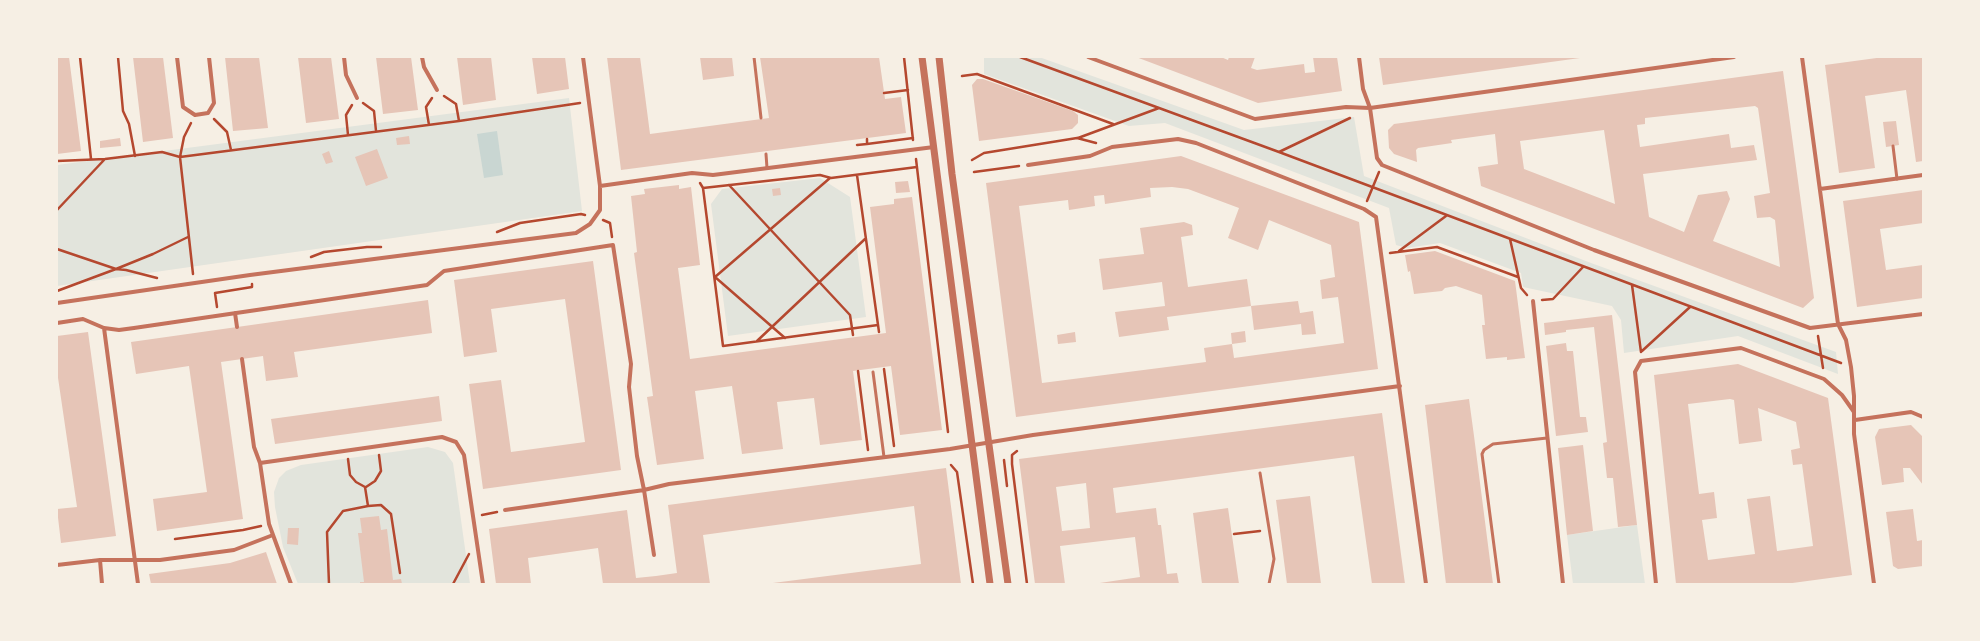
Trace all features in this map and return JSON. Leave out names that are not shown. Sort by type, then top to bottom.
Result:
[{"type":"street","points":[[177,57],[183,107],[195,116],[208,113],[214,103],[209,57]]},
{"type":"street","points":[[344,57],[346,75],[357,98]]},
{"type":"street","points":[[422,57],[424,67],[436,90]]},
{"type":"street","points":[[57,303],[250,275],[576,233],[590,224],[600,210],[600,186],[583,57]]},
{"type":"street","points":[[922,57],[990,584]]},
{"type":"street","points":[[939,57],[952,168],[1008,584]]},
{"type":"street","points":[[1088,57],[1255,119],[1346,107],[1370,108],[1734,57]]},
{"type":"street","points":[[1359,57],[1363,89],[1370,108],[1377,158],[1382,165],[1594,250],[1810,328],[1923,314]]},
{"type":"street","points":[[1802,57],[1838,324],[1846,340],[1851,367],[1855,440],[1874,584]]},
{"type":"street","points":[[1028,165],[1090,156],[1112,147],[1178,139],[1196,143],[1364,209],[1376,217],[1426,584]]},
{"type":"street","points":[[600,186],[692,173],[713,175],[934,147]]},
{"type":"street","points":[[1820,189],[1923,175]]},
{"type":"street","points":[[57,323],[83,319],[104,328],[119,330],[427,286],[444,271],[613,245],[631,364],[629,387],[638,466],[644,490],[654,555]]},
{"type":"street","points":[[1533,301],[1563,584]]},
{"type":"street","points":[[235,313],[237,327]]},
{"type":"street","points":[[104,328],[138,584]]},
{"type":"street","points":[[1656,584],[1635,372],[1641,361],[1741,348],[1824,379],[1842,395],[1854,413]]},
{"type":"street","points":[[242,359],[254,446],[260,463],[269,524],[291,584]]},
{"type":"street","points":[[505,510],[644,490],[669,484],[896,456],[1400,386]]},
{"type":"street","points":[[1855,420],[1911,412],[1923,417]]},
{"type":"street","points":[[260,463],[442,437],[456,442],[464,455],[483,584]]},
{"type":"street","points":[[57,565],[100,560],[160,560],[234,550],[273,535]]},
{"type":"street","points":[[100,560],[102,584]]},
{"type":"lane","points":[[754,57],[761,118]]},
{"type":"lane","points":[[1893,146],[1897,179]]},
{"type":"lane","points":[[766,154],[767,168]]},
{"type":"lane","points":[[873,372],[884,457]]},
{"type":"lane","points":[[1499,584],[1482,454],[1484,450],[1493,444],[1547,438]]},
{"type":"lane","points":[[1260,473],[1274,559],[1269,584]]},
{"type":"path","points":[[80,57],[91,159]]},
{"type":"path","points":[[118,57],[123,111],[129,124],[135,156]]},
{"type":"path","points":[[904,57],[915,149]]},
{"type":"path","points":[[1020,57],[1279,152],[1851,367]]},
{"type":"path","points":[[962,76],[977,74],[1113,124]]},
{"type":"path","points":[[428,125],[426,107],[436,90],[456,104],[459,121]]},
{"type":"path","points":[[884,93],[908,90]]},
{"type":"path","points":[[348,135],[346,115],[357,98],[374,111],[376,131]]},
{"type":"path","points":[[57,161],[105,159],[162,152],[180,157],[459,121],[589,102]]},
{"type":"path","points":[[972,160],[984,153],[1078,138],[1159,108]]},
{"type":"path","points":[[1279,152],[1370,108]]},
{"type":"path","points":[[208,113],[227,132],[230,150]]},
{"type":"path","points":[[193,276],[180,157],[184,137],[195,116]]},
{"type":"path","points":[[867,138],[867,144],[913,138]]},
{"type":"path","points":[[1078,138],[1112,147]]},
{"type":"path","points":[[57,210],[105,159]]},
{"type":"path","points":[[974,172],[1028,165]]},
{"type":"path","points":[[1364,209],[1382,165]]},
{"type":"path","points":[[703,188],[820,175],[830,178],[917,167],[948,432]]},
{"type":"path","points":[[692,173],[703,188],[723,346],[878,325]]},
{"type":"path","points":[[857,175],[879,332]]},
{"type":"path","points":[[714,277],[771,230],[830,178]]},
{"type":"path","points":[[729,185],[850,315],[853,335]]},
{"type":"path","points":[[493,234],[520,223],[581,214],[610,223],[613,245]]},
{"type":"path","points":[[1398,252],[1446,216]]},
{"type":"path","points":[[57,291],[153,254],[189,237]]},
{"type":"path","points":[[756,342],[866,238]]},
{"type":"path","points":[[1510,239],[1521,288],[1533,301],[1553,299],[1583,267]]},
{"type":"path","points":[[307,258],[324,252],[367,247],[386,248]]},
{"type":"path","points":[[1382,254],[1437,247],[1518,277]]},
{"type":"path","points":[[57,249],[116,269],[126,270],[162,280]]},
{"type":"path","points":[[714,277],[785,338]]},
{"type":"path","points":[[1632,285],[1641,361]]},
{"type":"path","points":[[216,304],[215,293],[252,287]]},
{"type":"path","points":[[1640,352],[1691,307]]},
{"type":"path","points":[[1817,327],[1824,379]]},
{"type":"path","points":[[884,369],[896,456]]},
{"type":"path","points":[[858,371],[869,459]]},
{"type":"path","points":[[1017,451],[1012,455],[1012,464],[1027,584]]},
{"type":"path","points":[[366,487],[375,481],[381,472],[379,455]]},
{"type":"path","points":[[348,458],[350,475],[356,482],[366,487]]},
{"type":"path","points":[[952,465],[957,472],[973,584]]},
{"type":"path","points":[[366,487],[368,506]]},
{"type":"path","points":[[329,584],[327,532],[343,511],[368,506],[380,505],[391,514],[400,573]]},
{"type":"path","points":[[474,516],[505,510]]},
{"type":"path","points":[[174,539],[242,530],[269,524]]},
{"type":"path","points":[[1234,534],[1269,530]]},
{"type":"path","points":[[453,584],[476,539]]},
{"type":"shaded area","points":[[984,57],[1039,57],[1244,130],[1354,117],[1364,176],[1591,263],[1836,352],[1838,374],[1738,336],[1624,353],[1621,320],[1612,306],[1523,287],[1521,273],[1440,243],[1407,248],[1396,245],[1389,208],[1165,123],[1129,126],[984,74]]},
{"type":"shaded area","points":[[569,98],[582,211],[57,286],[57,165]]},
{"type":"shaded area","points":[[497,131],[503,175],[484,178],[477,134]]},
{"type":"shaded area","points":[[820,178],[850,197],[866,317],[728,336],[711,204],[722,189]]},
{"type":"shaded area","points":[[428,447],[445,452],[453,463],[470,584],[298,584],[283,547],[275,507],[274,492],[279,478],[286,471],[301,465]]},
{"type":"shaded area","points":[[1637,525],[1645,584],[1573,584],[1567,535]]},
{"type":"building","points":[[57,57],[69,57],[81,151],[57,154]]},
{"type":"building","points":[[133,57],[163,57],[173,138],[143,142]]},
{"type":"building","points":[[225,57],[259,57],[268,128],[233,131]]},
{"type":"building","points":[[298,57],[331,57],[339,119],[306,123]]},
{"type":"building","points":[[376,57],[411,57],[418,110],[383,114]]},
{"type":"building","points":[[457,57],[491,57],[496,100],[463,105]]},
{"type":"building","points":[[532,57],[565,57],[569,89],[537,94]]},
{"type":"building","points":[[607,57],[640,57],[650,134],[769,118],[760,57],[879,57],[885,99],[901,97],[906,133],[621,170]]},
{"type":"building","points":[[700,57],[732,57],[734,76],[703,80]]},
{"type":"building","points":[[1136,57],[1221,57],[1228,60],[1229,57],[1255,57],[1251,68],[1257,70],[1304,64],[1305,73],[1315,72],[1313,57],[1337,57],[1342,91],[1258,103]]},
{"type":"building","points":[[1379,57],[1580,57],[1580,58],[1383,85]]},
{"type":"building","points":[[1884,57],[1923,57],[1923,161],[1916,162],[1906,90],[1865,96],[1875,168],[1839,173],[1825,65]]},
{"type":"building","points":[[1783,71],[1814,298],[1803,308],[1481,186],[1478,167],[1498,164],[1495,134],[1451,140],[1452,143],[1418,148],[1416,150],[1417,162],[1394,154],[1389,148],[1388,130],[1394,124]],"holes":[[[1755,106],[1758,108],[1770,193],[1754,196],[1757,218],[1770,217],[1775,220],[1780,267],[1713,241],[1730,199],[1727,191],[1698,195],[1684,232],[1649,217],[1643,174],[1757,160],[1754,145],[1731,148],[1729,134],[1640,147],[1637,125],[1645,124],[1645,118]],[[1604,130],[1615,204],[1524,169],[1520,141]]]},
{"type":"building","points":[[977,79],[983,79],[1073,111],[1078,115],[1078,123],[1072,129],[979,141],[972,85]]},
{"type":"building","points":[[1896,121],[1899,145],[1886,147],[1883,122]]},
{"type":"building","points":[[409,136],[410,144],[397,145],[396,138]]},
{"type":"building","points":[[120,138],[121,146],[100,148],[100,141]]},
{"type":"building","points":[[377,149],[388,178],[366,186],[355,157]]},
{"type":"building","points":[[329,151],[333,162],[326,164],[322,154]]},
{"type":"building","points":[[1181,156],[1359,222],[1378,369],[1016,417],[986,183]],"holes":[[[1172,187],[1188,189],[1239,208],[1228,238],[1258,250],[1269,220],[1331,245],[1335,277],[1320,280],[1322,299],[1338,297],[1344,343],[1234,358],[1232,344],[1204,348],[1206,362],[1042,383],[1019,206],[1068,200],[1069,210],[1095,206],[1094,196],[1104,195],[1105,204],[1151,197],[1150,188]]]},
{"type":"building","points":[[908,181],[910,192],[896,193],[895,182]]},
{"type":"building","points":[[679,185],[679,189],[691,187],[700,265],[678,268],[690,359],[886,333],[870,207],[894,204],[894,199],[912,197],[942,430],[900,435],[891,366],[853,371],[862,440],[820,445],[814,398],[777,402],[783,449],[742,454],[732,386],[695,391],[704,459],[657,465],[647,397],[653,396],[634,253],[637,252],[631,196],[645,194],[644,189]]},
{"type":"building","points":[[780,188],[781,195],[773,196],[772,189]]},
{"type":"building","points":[[1923,190],[1923,223],[1880,229],[1886,270],[1923,265],[1923,298],[1857,307],[1843,201]]},
{"type":"building","points":[[1184,222],[1192,225],[1193,235],[1181,237],[1188,287],[1247,279],[1251,306],[1167,317],[1169,330],[1119,337],[1115,312],[1165,306],[1162,282],[1103,290],[1099,259],[1144,254],[1140,228]]},
{"type":"building","points":[[1435,251],[1515,281],[1525,358],[1507,360],[1507,357],[1486,359],[1482,325],[1485,325],[1482,295],[1456,286],[1445,288],[1442,291],[1414,294],[1410,271],[1408,272],[1405,255]]},
{"type":"building","points":[[593,261],[621,470],[483,489],[469,384],[501,380],[511,452],[585,442],[565,299],[491,309],[497,352],[464,357],[454,280]]},
{"type":"building","points":[[428,300],[432,333],[294,352],[298,377],[266,381],[263,356],[221,362],[243,519],[157,531],[153,499],[207,492],[189,366],[136,374],[131,342]]},
{"type":"building","points":[[1298,301],[1300,313],[1313,311],[1316,334],[1302,335],[1301,324],[1254,330],[1251,306]]},
{"type":"building","points":[[1612,315],[1637,525],[1618,527],[1613,478],[1607,478],[1603,443],[1607,442],[1594,327],[1566,330],[1566,332],[1545,335],[1544,323]]},
{"type":"building","points":[[1245,331],[1246,342],[1232,344],[1231,333]]},
{"type":"building","points":[[88,332],[116,536],[61,543],[57,509],[77,507],[57,371],[57,336]]},
{"type":"building","points":[[1075,332],[1076,342],[1058,344],[1057,335]]},
{"type":"building","points":[[1566,343],[1567,351],[1573,351],[1580,417],[1586,417],[1588,432],[1556,436],[1546,346]]},
{"type":"building","points":[[1738,364],[1828,398],[1852,575],[1785,584],[1676,584],[1654,375]],"holes":[[[1730,399],[1734,400],[1739,444],[1762,441],[1758,408],[1796,422],[1800,448],[1791,450],[1793,465],[1802,464],[1813,546],[1777,551],[1770,496],[1747,499],[1755,554],[1708,560],[1702,520],[1717,518],[1714,492],[1699,494],[1688,404]]]},
{"type":"building","points":[[439,396],[442,421],[275,444],[271,419]]},
{"type":"building","points":[[1469,399],[1493,584],[1446,584],[1425,405]]},
{"type":"building","points":[[1382,413],[1405,584],[1372,584],[1354,456],[1113,488],[1116,513],[1156,508],[1158,525],[1161,525],[1167,574],[1177,573],[1179,584],[1093,584],[1140,577],[1135,537],[1060,546],[1065,584],[1035,584],[1019,459]],"holes":[[[1086,483],[1090,528],[1062,531],[1056,487]]]},
{"type":"building","points":[[1911,425],[1923,437],[1923,485],[1910,468],[1903,468],[1904,482],[1882,485],[1875,437],[1879,429]]},
{"type":"building","points":[[1583,445],[1593,531],[1567,535],[1558,448]]},
{"type":"building","points":[[946,468],[961,584],[765,584],[921,564],[914,506],[703,535],[710,584],[603,584],[598,548],[528,558],[531,584],[496,584],[489,529],[627,510],[636,578],[656,576],[677,573],[668,505]]},
{"type":"building","points":[[1310,496],[1321,584],[1287,584],[1276,500]]},
{"type":"building","points":[[1228,508],[1239,584],[1202,584],[1193,513]]},
{"type":"building","points":[[1913,509],[1917,541],[1923,540],[1923,566],[1898,569],[1893,566],[1886,512]]},
{"type":"building","points":[[379,516],[381,530],[387,529],[393,580],[401,579],[402,584],[360,584],[360,582],[364,582],[358,533],[362,533],[360,518]]},
{"type":"building","points":[[288,528],[299,528],[298,545],[287,544]]},
{"type":"building","points":[[266,552],[277,584],[151,584],[149,574],[230,563]]}]
